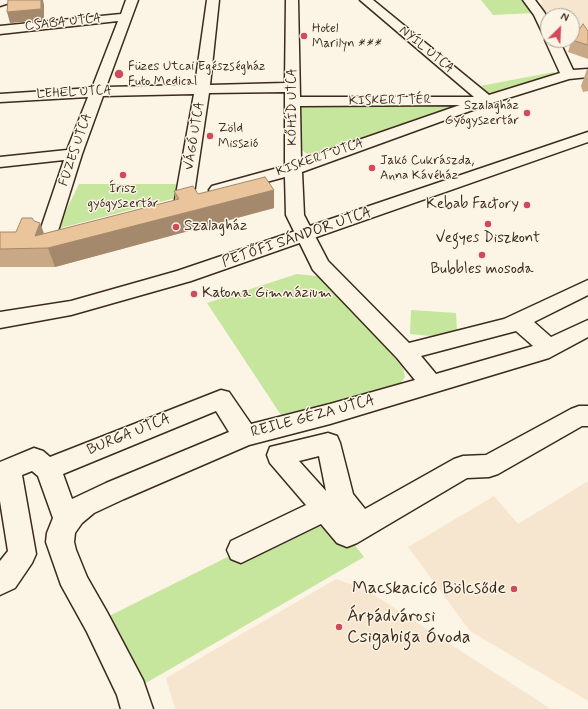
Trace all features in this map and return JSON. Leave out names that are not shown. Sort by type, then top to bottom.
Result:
[{"type":"street","points":[[0,2],[5,0]]},
{"type":"street","name":"FÜZES UTCA","points":[[56,232],[74,154],[132,0]]},
{"type":"street","name":"VÁGÓ UTCA","points":[[177,202],[202,89],[213,0]]},
{"type":"street","name":"KŐHÍD UTCA","points":[[292,0],[292,102],[295,215],[320,265],[405,352],[431,384]]},
{"type":"street","name":"NYÍL UTCA","points":[[366,0],[487,100]]},
{"type":"street","points":[[529,0],[540,15]]},
{"type":"street","name":"CSABA UTCA","points":[[0,30],[125,17]]},
{"type":"street","points":[[559,48],[569,60],[568,75]]},
{"type":"street","name":"KISKERT UTCA","points":[[177,202],[293,169],[487,100],[568,75],[588,73]]},
{"type":"street","name":"LEHEL UTCA","points":[[0,98],[97,92],[293,87]]},
{"type":"street","name":"KISKERT TÉR","points":[[292,102],[487,100]]},
{"type":"street","name":"PETŐFI SÁNDOR UTCA","points":[[0,320],[71,308],[184,276],[588,138]]},
{"type":"street","points":[[0,162],[74,154]]},
{"type":"street","points":[[405,352],[510,325],[588,287]]},
{"type":"street","points":[[519,321],[549,348]]},
{"type":"street","name":"REILE GÉZA UTCA","points":[[76,512],[245,436],[330,414],[541,352],[588,328]]},
{"type":"street","name":"BURGA UTCA","points":[[48,469],[221,399],[245,436]]},
{"type":"street","points":[[362,526],[341,499],[328,443],[279,455],[347,534],[362,526],[463,467],[489,466],[579,416],[588,416]]},
{"type":"street","points":[[0,581],[5,578],[22,554],[4,471],[34,459],[48,469],[76,512],[63,526],[60,542],[74,585],[97,622],[129,684],[137,709]]},
{"type":"street","points":[[241,550],[326,508]]},
{"type":"shaded area","points":[[541,0],[588,0],[588,35],[580,39],[580,8],[542,8],[539,4],[543,4]]},
{"type":"shaded area","name":"Macskacicó Bölcsőde","points":[[588,481],[588,701],[470,631],[408,547],[494,496],[518,524]]},
{"type":"shaded area","name":"Árpádvárosi Csigabiga Óvoda","points":[[336,579],[365,589],[551,709],[175,709],[166,678]]},
{"type":"green space","points":[[481,0],[525,0],[534,13],[493,15]]},
{"type":"green space","points":[[554,72],[552,76],[489,94],[480,86]]},
{"type":"green space","points":[[470,103],[311,157],[302,150],[300,104]]},
{"type":"green space","points":[[79,184],[181,184],[179,197],[57,229]]},
{"type":"green space","points":[[297,274],[326,277],[403,368],[405,377],[398,387],[283,418],[207,303]]},
{"type":"green space","points":[[411,310],[456,313],[457,331],[431,336],[410,334]]},
{"type":"green space","points":[[326,508],[364,557],[132,691],[97,622]]},
{"type":"building","points":[[8,0],[41,0],[41,9],[7,12]]},
{"type":"building","points":[[583,24],[588,31],[588,45],[580,42],[580,28]]},
{"type":"building","points":[[265,177],[274,190],[48,248],[0,249],[0,232],[16,232],[22,218],[32,218],[34,221],[40,223],[35,236],[179,199],[174,191],[193,186],[198,194]]},
{"type":"place","name":"Hotel Marilyn ***","points":[[304,36]]},
{"type":"place","name":"Füzes Utcai Egészségház Futo Medical","points":[[119,74]]},
{"type":"place","name":"Szalagház Gyógyszertár","points":[[527,113]]},
{"type":"place","name":"Zöld Misszió","points":[[210,136]]},
{"type":"place","name":"Jakó Cukrászda, Anna Kávéház","points":[[372,168]]},
{"type":"place","name":"Írisz gyógyszertár","points":[[123,175]]},
{"type":"place","name":"Kebab Factory","points":[[527,205]]},
{"type":"place","name":"Vegyes Diszkont","points":[[488,224]]},
{"type":"place","name":"Szalagház","points":[[176,227]]},
{"type":"place","name":"Bubbles mosoda","points":[[482,255]]},
{"type":"place","name":"Katona Gimnázium","points":[[194,294]]},
{"type":"place","name":"Macskacicó Bölcsőde","points":[[514,589]]},
{"type":"place","name":"Árpádvárosi Csigabiga Óvoda","points":[[339,627]]}]
